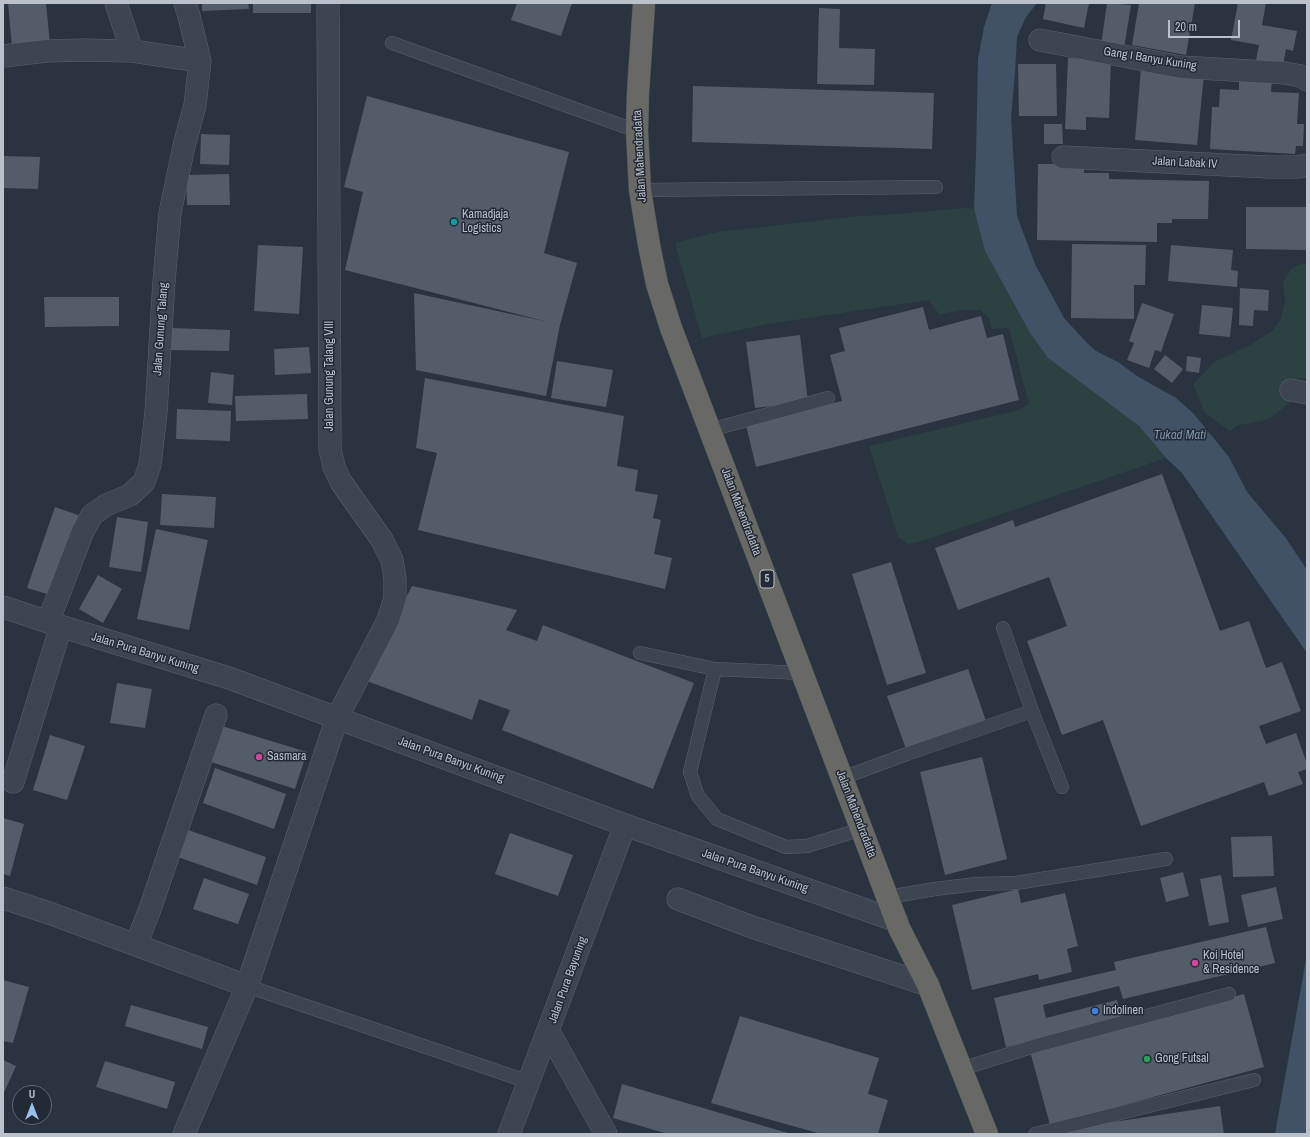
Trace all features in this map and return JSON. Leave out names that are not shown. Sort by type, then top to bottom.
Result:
[{"type":"highway","name":"Jalan Mahendradatta","points":[[644,3],[640,50],[637,131],[640,190],[657,284],[671,328],[888,897],[897,920],[928,985],[987,1134]]},
{"type":"street","points":[[116,3],[132,51]]},
{"type":"street","name":"Jalan Gunung Talang","points":[[13,782],[57,639],[54,624],[82,531],[92,515],[106,504],[130,494],[144,482],[150,465],[156,412],[164,281],[170,213],[184,146],[195,105],[200,61],[185,3]]},
{"type":"street","name":"Jalan Gunung Talang VIII","points":[[184,1134],[247,986],[337,718],[388,620],[395,598],[395,578],[392,560],[382,540],[341,482],[334,467],[330,449],[328,3]]},
{"type":"street","name":"Gang I Banyu Kuning","points":[[1040,40],[1181,67],[1286,72],[1301,76],[1307,80]]},
{"type":"street","points":[[3,56],[47,51],[132,51],[200,61]]},
{"type":"street","name":"Jalan Labak IV","points":[[1063,157],[1268,167],[1298,167],[1307,165]]},
{"type":"street","name":"Jalan Pura Banyu Kuning","points":[[3,607],[229,678],[625,825],[897,920]]},
{"type":"street","points":[[136,945],[150,909],[216,714]]},
{"type":"street","name":"Jalan Pura Bayuning","points":[[509,1134],[625,825]]},
{"type":"street","points":[[3,898],[49,913],[247,986]]},
{"type":"street","points":[[678,899],[752,926],[928,985]]},
{"type":"street","points":[[548,1032],[606,1134]]},
{"type":"lane","points":[[392,43],[637,131]]},
{"type":"lane","points":[[640,190],[936,187]]},
{"type":"lane","points":[[710,430],[828,398]]},
{"type":"lane","points":[[1003,628],[1032,711],[1062,787]]},
{"type":"lane","points":[[640,653],[715,669],[802,673]]},
{"type":"lane","points":[[715,669],[690,772],[698,796],[717,819],[786,847],[807,846],[862,829]]},
{"type":"lane","points":[[842,778],[1032,711]]},
{"type":"lane","points":[[888,897],[976,884],[1016,883],[1166,859]]},
{"type":"lane","points":[[247,986],[529,1082]]},
{"type":"lane","points":[[961,1069],[1038,1045],[1230,994]]},
{"type":"lane","points":[[1035,1134],[1254,1080]]},
{"type":"green space","points":[[965,208],[974,209],[985,251],[1030,333],[1048,358],[1139,426],[1166,458],[919,542],[908,544],[898,537],[869,446],[1017,411],[1029,404],[1009,328],[992,329],[989,318],[981,310],[963,310],[939,314],[929,300],[768,324],[702,338],[675,243],[717,232],[859,216]]},
{"type":"green space","points":[[1307,262],[1307,378],[1295,378],[1293,400],[1272,417],[1262,421],[1239,425],[1230,431],[1205,413],[1193,384],[1214,362],[1248,346],[1272,331],[1281,318],[1285,302],[1283,282],[1292,268]]},
{"type":"water","name":"Tukad Mati","points":[[992,3],[1037,3],[1026,17],[1017,37],[1011,117],[1017,216],[1035,264],[1064,318],[1087,343],[1096,351],[1118,362],[1137,376],[1176,398],[1193,413],[1229,457],[1247,492],[1285,537],[1307,570],[1307,653],[1182,473],[1166,458],[1139,426],[1048,358],[1030,333],[985,251],[974,209],[978,59],[984,27]]},
{"type":"water","points":[[1307,954],[1306,1134],[1275,1134]]},
{"type":"building","points":[[8,3],[46,3],[50,44],[12,47]]},
{"type":"building","points":[[202,3],[248,3],[249,9],[202,11]]},
{"type":"building","points":[[253,3],[311,3],[311,13],[253,13]]},
{"type":"building","points":[[517,3],[572,3],[561,36],[511,20]]},
{"type":"building","points":[[1046,3],[1089,3],[1084,28],[1043,19]]},
{"type":"building","points":[[1107,3],[1131,5],[1124,48],[1101,45]]},
{"type":"building","points":[[1139,3],[1195,3],[1186,55],[1132,45]]},
{"type":"building","points":[[1238,3],[1266,3],[1262,25],[1297,31],[1293,51],[1286,49],[1283,65],[1256,60],[1259,45],[1231,40]]},
{"type":"building","points":[[819,8],[840,9],[839,48],[875,49],[874,85],[817,84]]},
{"type":"building","points":[[1068,58],[1111,60],[1109,118],[1086,117],[1086,130],[1065,129]]},
{"type":"building","points":[[1018,64],[1056,64],[1057,116],[1019,116]]},
{"type":"building","points":[[1141,68],[1204,74],[1197,145],[1135,140]]},
{"type":"building","points":[[1239,78],[1272,80],[1271,92],[1299,93],[1297,124],[1304,124],[1303,146],[1296,146],[1295,154],[1210,149],[1212,107],[1219,107],[1220,89],[1239,90]]},
{"type":"building","points":[[693,86],[934,93],[932,149],[692,142]]},
{"type":"building","name":"Kamadjaja Logistics","points":[[367,96],[569,152],[544,253],[577,263],[560,325],[546,396],[416,370],[414,293],[548,322],[345,270],[363,192],[344,187]]},
{"type":"building","points":[[1044,124],[1062,124],[1063,144],[1044,144]]},
{"type":"building","points":[[201,134],[230,135],[229,165],[200,164]]},
{"type":"building","points":[[3,156],[40,157],[38,189],[3,188]]},
{"type":"building","points":[[1038,164],[1084,164],[1084,173],[1109,173],[1109,179],[1209,181],[1208,219],[1172,219],[1172,223],[1157,223],[1157,242],[1037,240]]},
{"type":"building","points":[[229,174],[230,205],[187,205],[186,175]]},
{"type":"building","points":[[1246,207],[1306,207],[1306,250],[1246,249]]},
{"type":"building","points":[[1072,244],[1146,245],[1145,285],[1134,285],[1134,319],[1071,318]]},
{"type":"building","points":[[258,245],[303,247],[299,314],[254,311]]},
{"type":"building","points":[[1171,245],[1233,250],[1231,270],[1238,271],[1237,287],[1168,281]]},
{"type":"building","points":[[1240,288],[1269,290],[1268,311],[1254,310],[1253,326],[1239,325]]},
{"type":"building","points":[[44,297],[119,297],[119,326],[45,327]]},
{"type":"building","points":[[1142,303],[1174,314],[1161,352],[1155,350],[1149,368],[1127,360],[1134,343],[1129,341]]},
{"type":"building","points":[[1202,305],[1233,308],[1230,337],[1199,334]]},
{"type":"building","points":[[923,307],[929,330],[981,316],[987,338],[1003,334],[1019,400],[756,467],[746,425],[842,401],[830,355],[845,351],[839,328]]},
{"type":"building","points":[[170,328],[230,330],[229,351],[169,350]]},
{"type":"building","points":[[800,335],[808,402],[755,408],[746,342]]},
{"type":"building","points":[[309,347],[311,373],[275,375],[274,349]]},
{"type":"building","points":[[1165,355],[1183,369],[1172,383],[1154,369]]},
{"type":"building","points":[[1187,356],[1201,358],[1199,373],[1186,371]]},
{"type":"building","points":[[557,361],[613,370],[606,407],[551,398]]},
{"type":"building","points":[[211,372],[234,375],[232,405],[208,403]]},
{"type":"building","points":[[425,378],[624,416],[617,466],[638,470],[635,491],[658,495],[653,518],[661,520],[654,554],[672,558],[665,589],[418,530],[437,453],[416,448]]},
{"type":"building","points":[[307,394],[308,419],[236,421],[235,396]]},
{"type":"building","points":[[177,409],[231,411],[230,441],[176,439]]},
{"type":"building","points":[[1162,474],[1220,631],[1249,621],[1266,668],[1282,662],[1301,711],[1259,726],[1266,744],[1296,733],[1307,764],[1307,769],[1298,772],[1303,784],[1269,796],[1264,782],[1141,826],[1103,720],[1062,735],[1027,641],[1067,626],[1049,577],[958,610],[935,548],[1013,520],[1015,527]]},
{"type":"building","points":[[162,494],[216,497],[214,528],[160,525]]},
{"type":"building","points":[[55,507],[81,516],[54,596],[27,588]]},
{"type":"building","points":[[117,517],[148,522],[141,572],[109,567]]},
{"type":"building","points":[[156,529],[208,540],[189,630],[137,619]]},
{"type":"building","points":[[891,562],[926,673],[887,685],[852,574]]},
{"type":"building","points":[[98,575],[122,589],[103,623],[79,609]]},
{"type":"building","points":[[412,586],[517,610],[506,630],[537,641],[543,625],[694,683],[653,789],[502,730],[510,710],[479,699],[472,720],[367,681],[372,666]]},
{"type":"building","points":[[968,669],[986,721],[906,749],[887,696]]},
{"type":"building","points":[[117,683],[152,689],[145,728],[110,723]]},
{"type":"building","name":"Sasmara","points":[[222,726],[307,752],[295,789],[211,762]]},
{"type":"building","points":[[50,735],[85,746],[67,800],[33,790]]},
{"type":"building","points":[[982,757],[1007,859],[945,875],[920,772]]},
{"type":"building","points":[[215,768],[286,794],[274,829],[203,803]]},
{"type":"building","points":[[3,818],[24,824],[10,876],[3,874]]},
{"type":"building","points":[[188,830],[266,857],[257,885],[178,857]]},
{"type":"building","points":[[510,833],[573,855],[558,896],[495,874]]},
{"type":"building","points":[[1272,836],[1274,876],[1233,877],[1231,837]]},
{"type":"building","points":[[1183,872],[1189,896],[1166,902],[1160,878]]},
{"type":"building","points":[[1221,875],[1229,922],[1209,926],[1200,879]]},
{"type":"building","points":[[204,878],[249,894],[238,924],[193,909]]},
{"type":"building","points":[[1276,887],[1283,919],[1248,927],[1241,895]]},
{"type":"building","points":[[1018,889],[1021,903],[1065,893],[1078,946],[1067,949],[1072,972],[1039,980],[1038,974],[972,990],[952,905]]},
{"type":"building","points":[[1266,927],[1275,963],[1123,999],[1119,986],[1043,1005],[1046,1018],[1117,1000],[1122,1019],[1006,1047],[994,998],[1116,970],[1114,962]]},
{"type":"building","points":[[3,980],[29,987],[13,1043],[3,1041]]},
{"type":"building","name":"Gong Futsal","points":[[1244,994],[1264,1067],[1050,1125],[1030,1051]]},
{"type":"building","points":[[131,1005],[208,1027],[202,1049],[125,1026]]},
{"type":"building","points":[[740,1016],[879,1058],[868,1094],[888,1100],[878,1134],[821,1134],[711,1103]]},
{"type":"building","points":[[3,1060],[16,1066],[3,1095]]},
{"type":"building","points":[[105,1061],[175,1082],[167,1109],[96,1087]]},
{"type":"building","points":[[622,1084],[791,1134],[668,1134],[613,1118]]},
{"type":"building","points":[[1220,1106],[1224,1134],[1067,1134],[1066,1129]]},
{"type":"place","name":"Kamadjaja Logistics","points":[[454,222]]},
{"type":"place","name":"Sasmara","points":[[259,757]]},
{"type":"place","name":"Koi Hotel & Residence","points":[[1195,963]]},
{"type":"place","name":"Indolinen","points":[[1095,1011]]},
{"type":"place","name":"Gong Futsal","points":[[1147,1059]]}]
